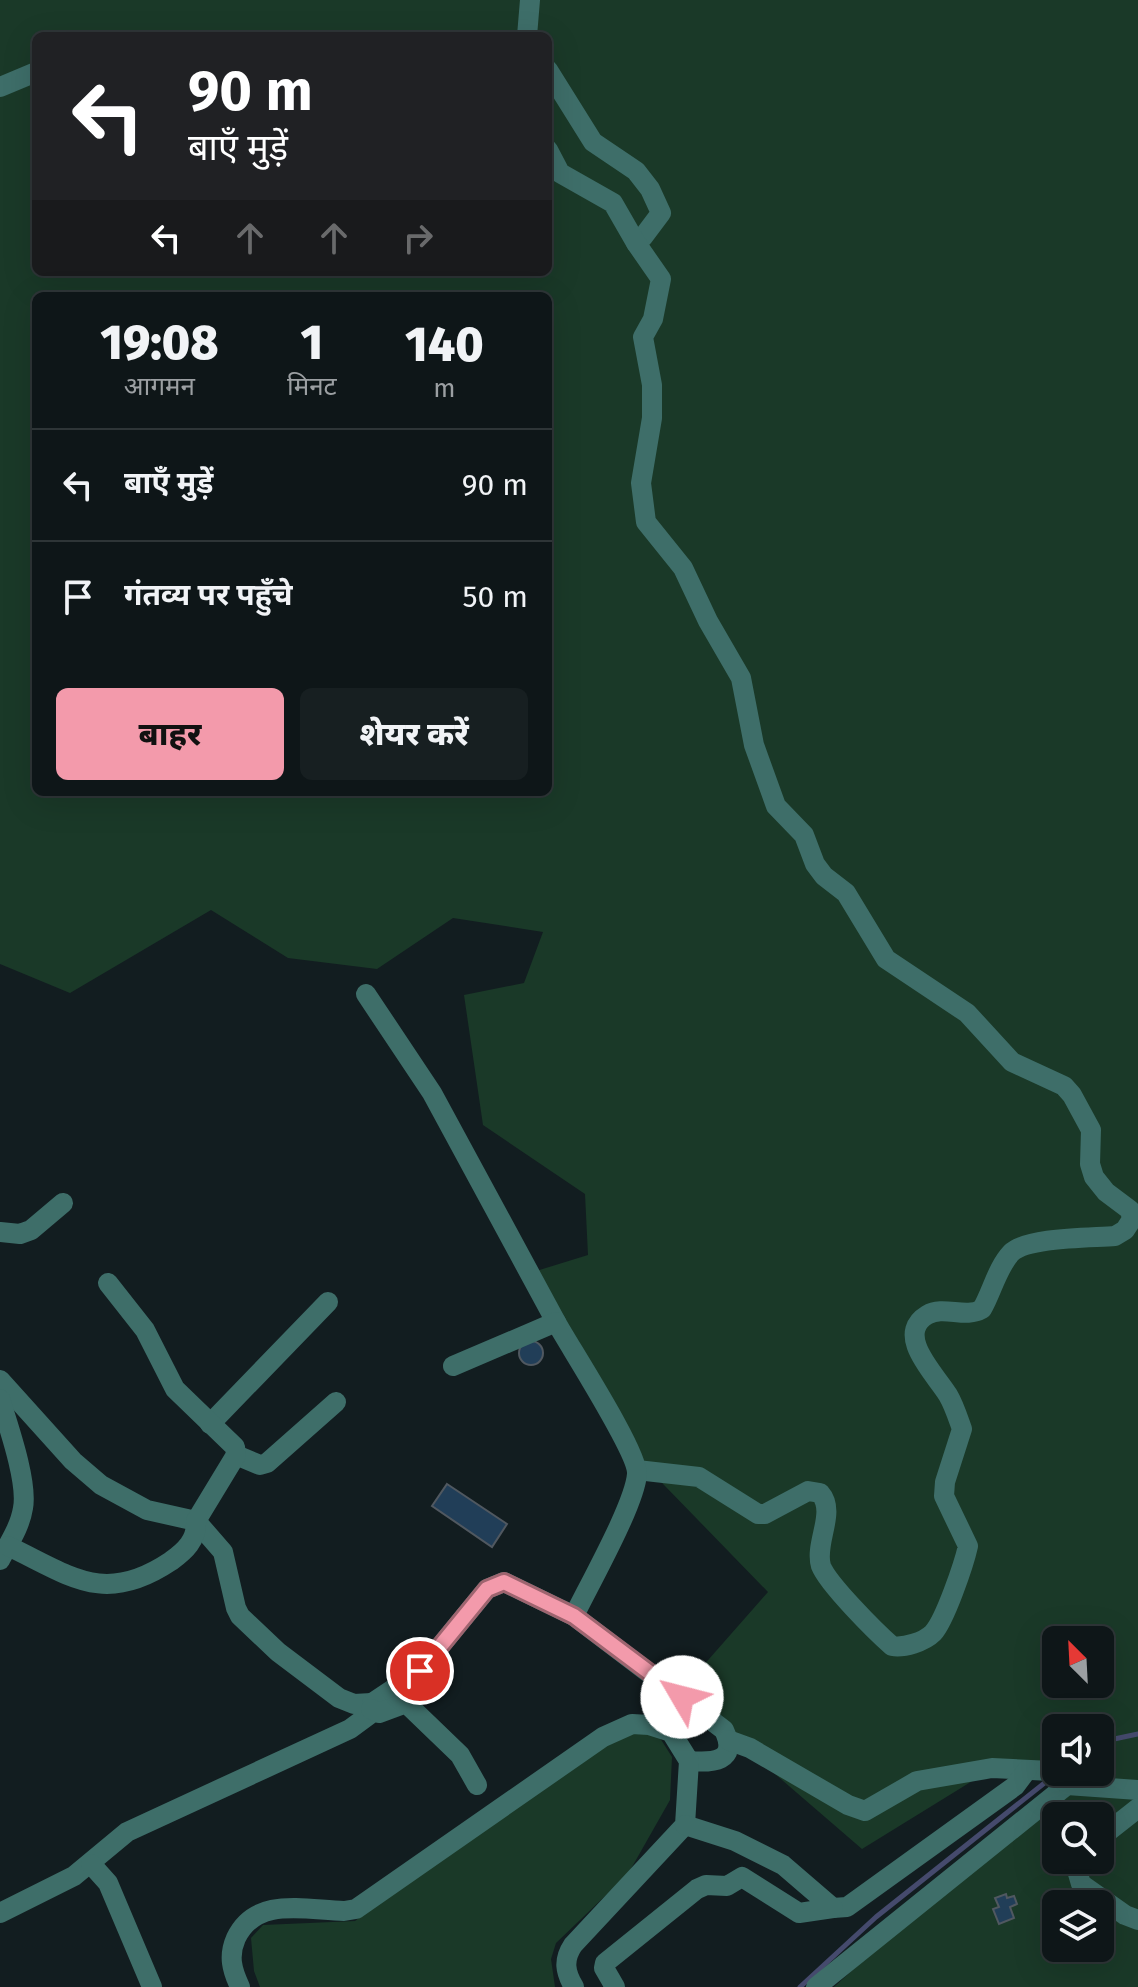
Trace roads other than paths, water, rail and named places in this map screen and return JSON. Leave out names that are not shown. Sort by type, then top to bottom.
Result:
[{"type":"street","points":[[527,32],[530,0]]},
{"type":"street","points":[[0,87],[32,74]]},
{"type":"street","points":[[552,76],[593,142],[636,171],[660,208],[661,213],[636,243]]},
{"type":"street","points":[[552,158],[560,173],[613,203],[661,279],[653,319],[643,337],[652,385],[652,418],[641,483],[646,522],[683,568],[708,621],[741,678],[754,745],[776,806],[804,835],[815,864],[824,876],[846,893],[886,959],[967,1013],[1012,1062],[1064,1086],[1072,1095],[1091,1130],[1090,1164],[1094,1177],[1106,1192],[1130,1210],[1132,1219],[1125,1230],[1115,1236],[1039,1243],[1016,1249],[1005,1262],[982,1309],[970,1313],[934,1312],[918,1324],[915,1340],[918,1350],[948,1395],[962,1429],[945,1482],[944,1496],[968,1546],[938,1625],[927,1638],[905,1646],[892,1646],[827,1575],[820,1557],[826,1505],[820,1493],[808,1491],[765,1514],[758,1514],[699,1477],[637,1470]]},
{"type":"street","points":[[366,994],[432,1093],[556,1322],[615,1423],[637,1470],[628,1504],[574,1616]]},
{"type":"street","points":[[0,1232],[20,1234],[31,1230],[63,1203]]},
{"type":"street","points":[[0,1399],[24,1494],[22,1512],[4,1553],[89,1583],[107,1586],[123,1584],[160,1568],[189,1547],[196,1521],[236,1455],[235,1447],[175,1389],[145,1330],[108,1283]]},
{"type":"street","points":[[210,1424],[328,1302]]},
{"type":"street","points":[[453,1366],[556,1322]]},
{"type":"street","points":[[0,1380],[73,1461],[101,1485],[147,1510],[196,1521],[223,1552],[236,1608],[243,1620],[278,1652],[339,1698],[354,1704],[372,1706],[379,1713],[406,1703],[460,1755],[477,1785]]},
{"type":"street","points":[[236,1455],[260,1465],[267,1463],[336,1402]]},
{"type":"street","points":[[0,1913],[66,1881],[91,1864],[127,1832],[364,1721],[372,1706],[420,1671],[487,1589],[498,1582],[504,1582],[574,1616],[724,1730],[728,1740],[727,1753],[716,1761],[689,1761]]},
{"type":"street","points":[[240,1987],[231,1956],[242,1928],[255,1914],[271,1909],[356,1909],[617,1729],[632,1724],[662,1728],[678,1740],[689,1761],[685,1825],[573,1945],[566,1963],[568,1977],[574,1987]]},
{"type":"street","points":[[728,1740],[750,1748],[848,1805],[865,1811],[917,1781],[992,1768],[1042,1771]]},
{"type":"street","points":[[615,1987],[604,1968],[605,1963],[701,1886],[727,1886],[744,1878],[799,1913],[847,1907],[1015,1786],[1027,1770]]},
{"type":"street","points":[[816,1987],[1066,1786]]},
{"type":"street","points":[[1081,1786],[1138,1790]]},
{"type":"street","points":[[1114,1827],[1138,1808]]},
{"type":"street","points":[[685,1825],[735,1841],[783,1865],[833,1908]]},
{"type":"street","points":[[91,1864],[108,1883],[152,1987]]},
{"type":"street","points":[[1078,1874],[1081,1884],[1125,1915],[1138,1920]]},
{"type":"waterway","points":[[1114,1739],[1138,1734]]},
{"type":"waterway","points":[[800,1987],[876,1917],[1042,1785]]}]
